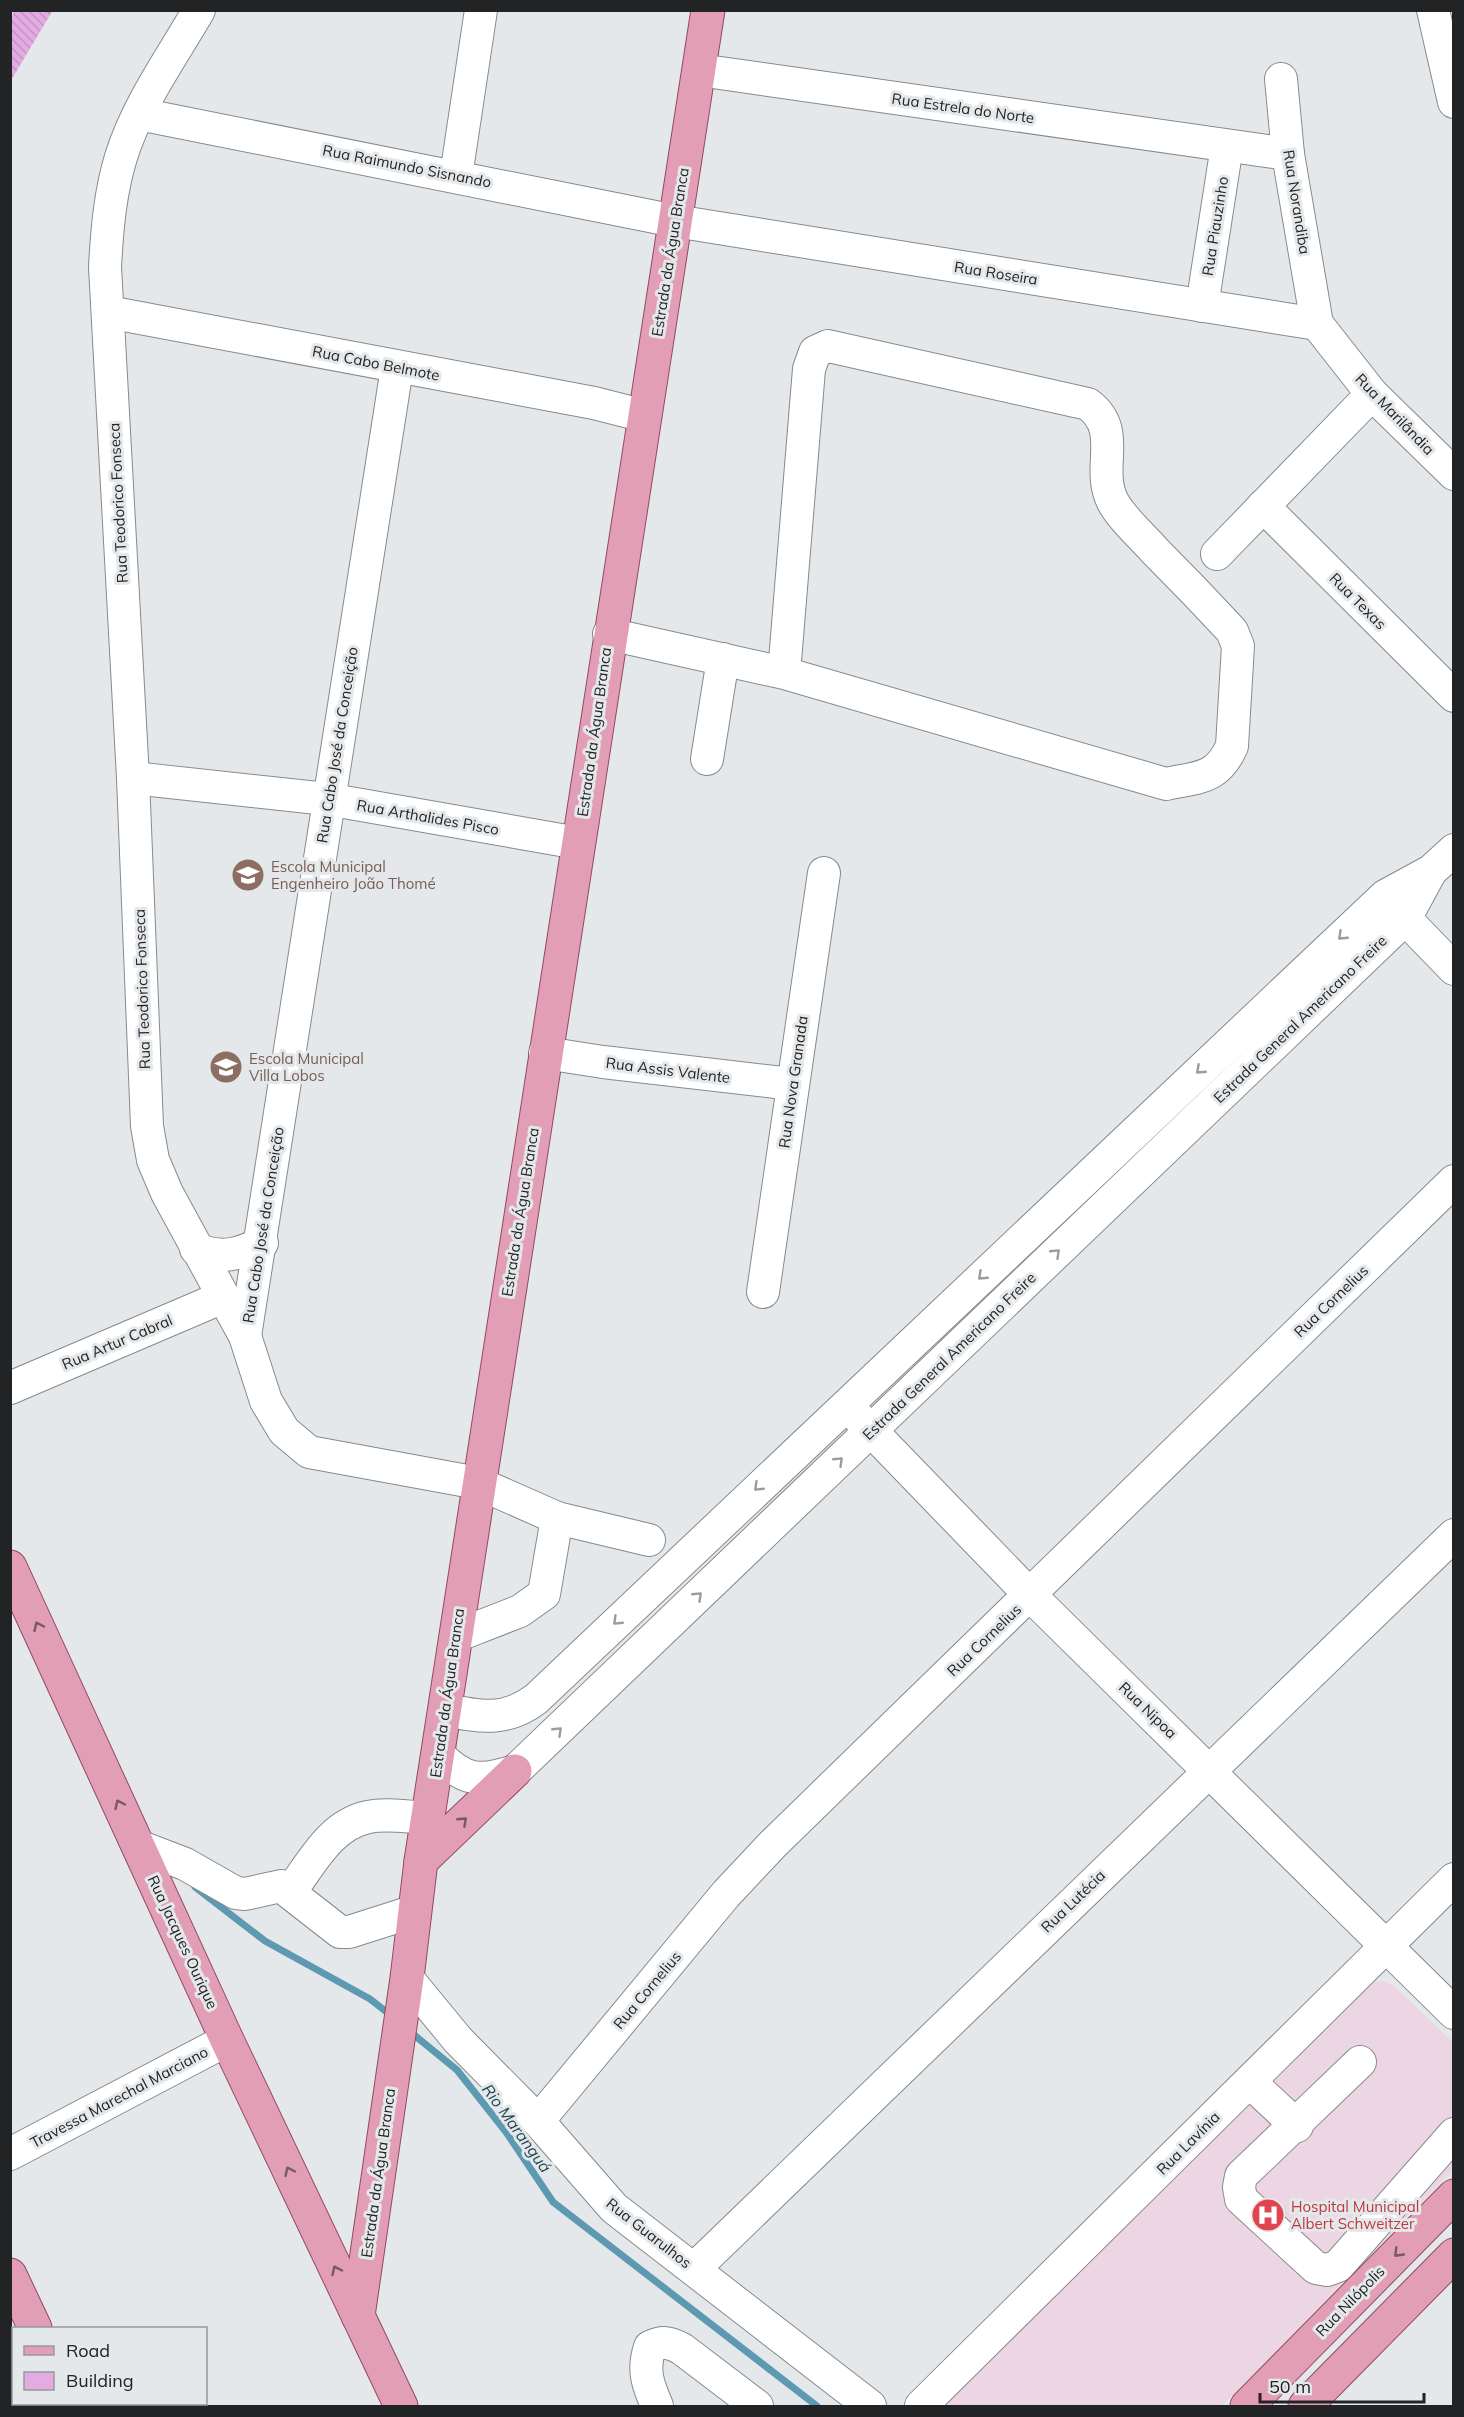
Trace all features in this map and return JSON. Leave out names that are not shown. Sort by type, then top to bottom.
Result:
[{"type":"main road","name":"Estrada da Água Branca","points":[[358,2316],[421,1861],[446,1710],[478,1483],[708,10]]},
{"type":"main road","name":"Rua Jacques Ourique","points":[[10,1567],[227,2040],[358,2316]]},
{"type":"main road","points":[[421,1861],[515,1772]]},
{"type":"main road","name":"Rua Nilópolis","points":[[1247,2406],[1454,2196]]},
{"type":"main road","points":[[314,2224],[324,2229],[338,2230],[359,2221],[372,2208]]},
{"type":"main road","points":[[1305,2406],[1454,2255]]},
{"type":"main road","points":[[10,2276],[35,2327]]},
{"type":"main road","points":[[1347,2305],[1376,2335]]},
{"type":"main road","points":[[358,2316],[401,2406]]},
{"type":"street","name":"Rua Teodorico Fonseca","points":[[199,10],[139,114],[121,156],[112,190],[105,267],[134,778],[147,1126],[153,1160],[196,1249],[245,1336],[266,1401],[284,1431],[309,1452],[478,1483],[557,1518],[649,1540]]},
{"type":"street","points":[[456,176],[481,10]]},
{"type":"street","points":[[1433,10],[1454,102]]},
{"type":"street","name":"Rua Estrela do Norte","points":[[699,70],[1288,154]]},
{"type":"street","name":"Rua Norandiba","points":[[1281,79],[1288,154],[1317,324]]},
{"type":"street","name":"Rua Raimundo Sisnando","points":[[139,114],[675,221]]},
{"type":"street","name":"Rua Piauzinho","points":[[1202,306],[1227,146]]},
{"type":"street","name":"Rua Roseira","points":[[675,221],[1317,324]]},
{"type":"street","name":"Rua Cabo Belmote","points":[[108,312],[397,368],[594,403],[645,416]]},
{"type":"street","name":"Rua Marilândia","points":[[1317,324],[1372,394],[1454,474]]},
{"type":"street","points":[[609,634],[784,673],[1166,784],[1215,772],[1226,760],[1232,746],[1238,646],[1232,631],[1128,521],[1113,501],[1107,480],[1107,429],[1100,413],[1094,408],[1088,404],[828,346],[815,352],[810,369],[784,673]]},
{"type":"street","name":"Rua Cabo José da Conceição","points":[[245,1336],[262,1244],[327,799],[397,368]]},
{"type":"street","points":[[1217,554],[1372,394]]},
{"type":"street","name":"Rua Texas","points":[[1263,507],[1454,696]]},
{"type":"street","points":[[707,759],[723,659]]},
{"type":"street","name":"Rua Arthalides Pisco","points":[[134,778],[327,799],[578,843]]},
{"type":"street","name":"Estrada General Americano Freire","points":[[515,1772],[870,1431],[1442,861]]},
{"type":"street","name":"Rua Nova Granada","points":[[763,1292],[824,873]]},
{"type":"street","points":[[1395,907],[1454,969]]},
{"type":"street","name":"Estrada General Americano Freire","points":[[446,1710],[491,1718],[525,1707],[846,1403],[1395,907]]},
{"type":"street","name":"Rua Assis Valente","points":[[545,1053],[792,1084]]},
{"type":"street","name":"Rua Cornelius","points":[[538,2121],[726,1894],[773,1844],[1454,1181]]},
{"type":"street","points":[[196,1249],[213,1256],[230,1256],[262,1244]]},
{"type":"street","name":"Rua Artur Cabral","points":[[10,1388],[223,1297]]},
{"type":"street","name":"Rua Nipoa","points":[[846,1403],[870,1431],[1030,1595],[1454,2013]]},
{"type":"street","points":[[456,1636],[520,1611],[544,1594],[557,1518]]},
{"type":"street","name":"Rua Lutécia","points":[[694,2269],[1209,1769],[1454,1535]]},
{"type":"street","points":[[439,1755],[458,1772],[476,1779],[495,1778],[515,1772]]},
{"type":"street","points":[[290,1892],[332,1836],[348,1823],[370,1816],[428,1818]]},
{"type":"street","points":[[138,1846],[185,1864],[236,1893],[245,1894],[281,1886],[340,1932],[349,1932],[415,1911]]},
{"type":"street","name":"Rua Lavínia","points":[[921,2406],[1454,1879]]},
{"type":"street","name":"Rua Guarulhos","points":[[405,1988],[538,2121],[614,2208],[870,2406]]},
{"type":"street","name":"Travessa Marechal Marciano","points":[[10,2154],[227,2040]]},
{"type":"street","points":[[1360,2062],[1297,2126],[1241,2176],[1240,2199],[1316,2268],[1327,2270],[1338,2266],[1454,2134]]},
{"type":"street","points":[[1250,2082],[1297,2126]]},
{"type":"street","points":[[657,2406],[645,2378],[645,2361],[650,2347],[660,2342],[670,2343],[682,2349],[757,2406]]},
{"type":"shaded area","name":"Hospital Municipal Albert Schweitzer","points":[[1383,1981],[1393,1985],[1453,2042],[1453,2170],[1222,2406],[938,2406],[1371,1982]]},
{"type":"building","points":[[15,10],[53,10],[10,82],[10,19]]},
{"type":"waterway","name":"Rio Maranguá","points":[[195,1887],[265,1941],[370,1999],[393,2017]]},
{"type":"waterway","name":"Rio Maranguá","points":[[408,2030],[457,2070],[506,2132],[553,2202],[817,2406]]},
{"type":"place","name":"Escola Municipal Engenheiro João Thomé","points":[[248,875]]},
{"type":"place","name":"Escola Municipal Villa Lobos","points":[[226,1067]]},
{"type":"place","name":"Hospital Municipal Albert Schweitzer","points":[[1268,2215]]}]
